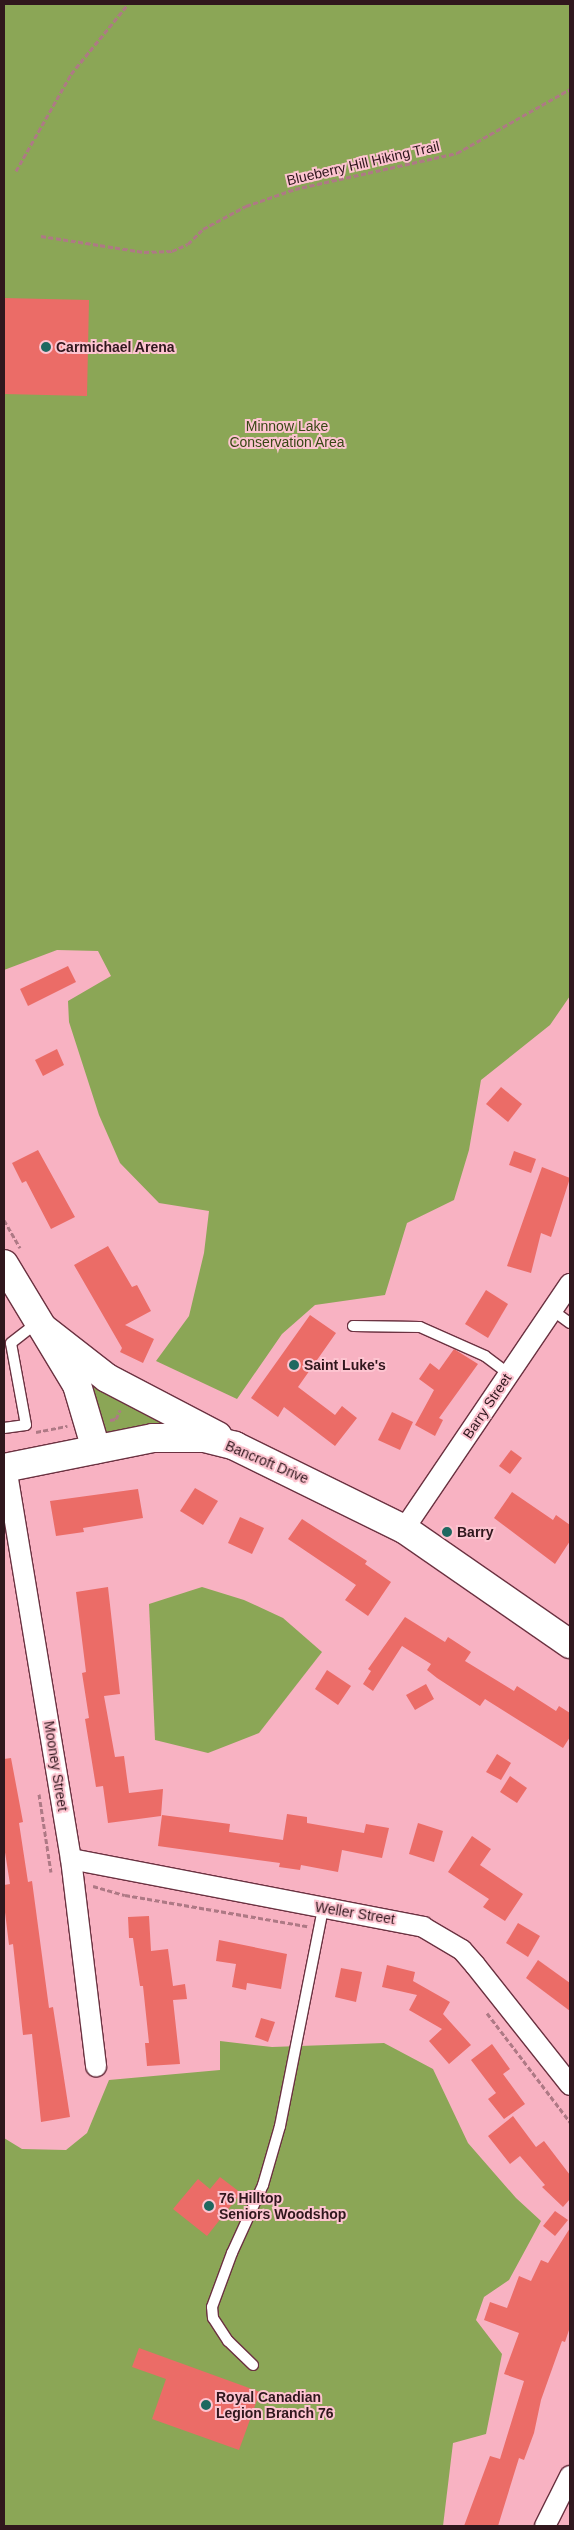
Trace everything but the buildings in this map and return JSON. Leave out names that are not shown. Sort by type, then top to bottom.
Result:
[{"type":"main road","points":[[13,1258],[18,1294],[41,1325],[77,1385],[96,1449]]},
{"type":"main road","points":[[41,1325],[107,1378],[235,1446]]},
{"type":"main road","name":"Bancroft Drive","points":[[5,1468],[153,1438],[204,1438],[235,1446],[404,1529],[570,1644]]},
{"type":"street","name":"Barry Street","points":[[404,1529],[570,1284]]},
{"type":"street","name":"Mooney Street","points":[[5,1468],[71,1859],[96,2066]]},
{"type":"street","name":"Weller Street","points":[[71,1859],[321,1918],[422,1926],[462,1950],[493,1984],[570,2086]]},
{"type":"street","points":[[545,2526],[570,2476]]},
{"type":"lane","points":[[552,1310],[570,1323]]},
{"type":"lane","points":[[4,1428],[26,1425],[11,1343],[41,1325]]},
{"type":"lane","points":[[353,1326],[420,1327],[485,1356],[509,1374]]},
{"type":"lane","points":[[253,2365],[228,2341],[213,2318],[212,2307],[232,2252],[263,2185],[280,2126],[321,1918]]},
{"type":"path","points":[[16,171],[71,74],[128,4]]},
{"type":"path","name":"Blueberry Hill Hiking Trail","points":[[41,236],[144,252],[172,251],[188,244],[204,229],[246,206],[287,192],[457,153],[570,89]]},
{"type":"path","points":[[4,1220],[13,1258]]},
{"type":"path","points":[[91,1886],[125,1895],[321,1918]]},
{"type":"path","points":[[482,2007],[570,2122]]},
{"type":"green space","name":"Minnow Lake Conservation Area","points":[[4,4],[570,4],[570,996],[550,1025],[481,1080],[469,1150],[454,1200],[407,1223],[385,1295],[315,1305],[282,1334],[237,1399],[156,1361],[189,1316],[204,1253],[209,1211],[159,1203],[120,1163],[99,1115],[69,1022],[68,1001],[111,976],[98,951],[57,950],[4,970]]},
{"type":"green space","points":[[108,1377],[235,1444],[97,1447],[78,1384]]},
{"type":"green space","points":[[202,1587],[244,1600],[283,1618],[322,1652],[259,1733],[208,1753],[155,1740],[149,1604]]},
{"type":"green space","points":[[220,2041],[272,2047],[384,2043],[433,2069],[468,2143],[516,2198],[541,2221],[509,2280],[484,2297],[476,2320],[502,2354],[486,2434],[453,2443],[443,2526],[4,2526],[4,2138],[22,2149],[66,2150],[87,2133],[109,2080],[220,2070]]},
{"type":"place","name":"Carmichael Arena","points":[[46,347]]},
{"type":"place","name":"Saint Luke's","points":[[294,1365]]},
{"type":"place","name":"Barry","points":[[447,1532]]},
{"type":"place","name":"76 Hilltop Seniors Woodshop","points":[[209,2206]]},
{"type":"place","name":"Royal Canadian Legion Branch 76","points":[[206,2405]]}]
